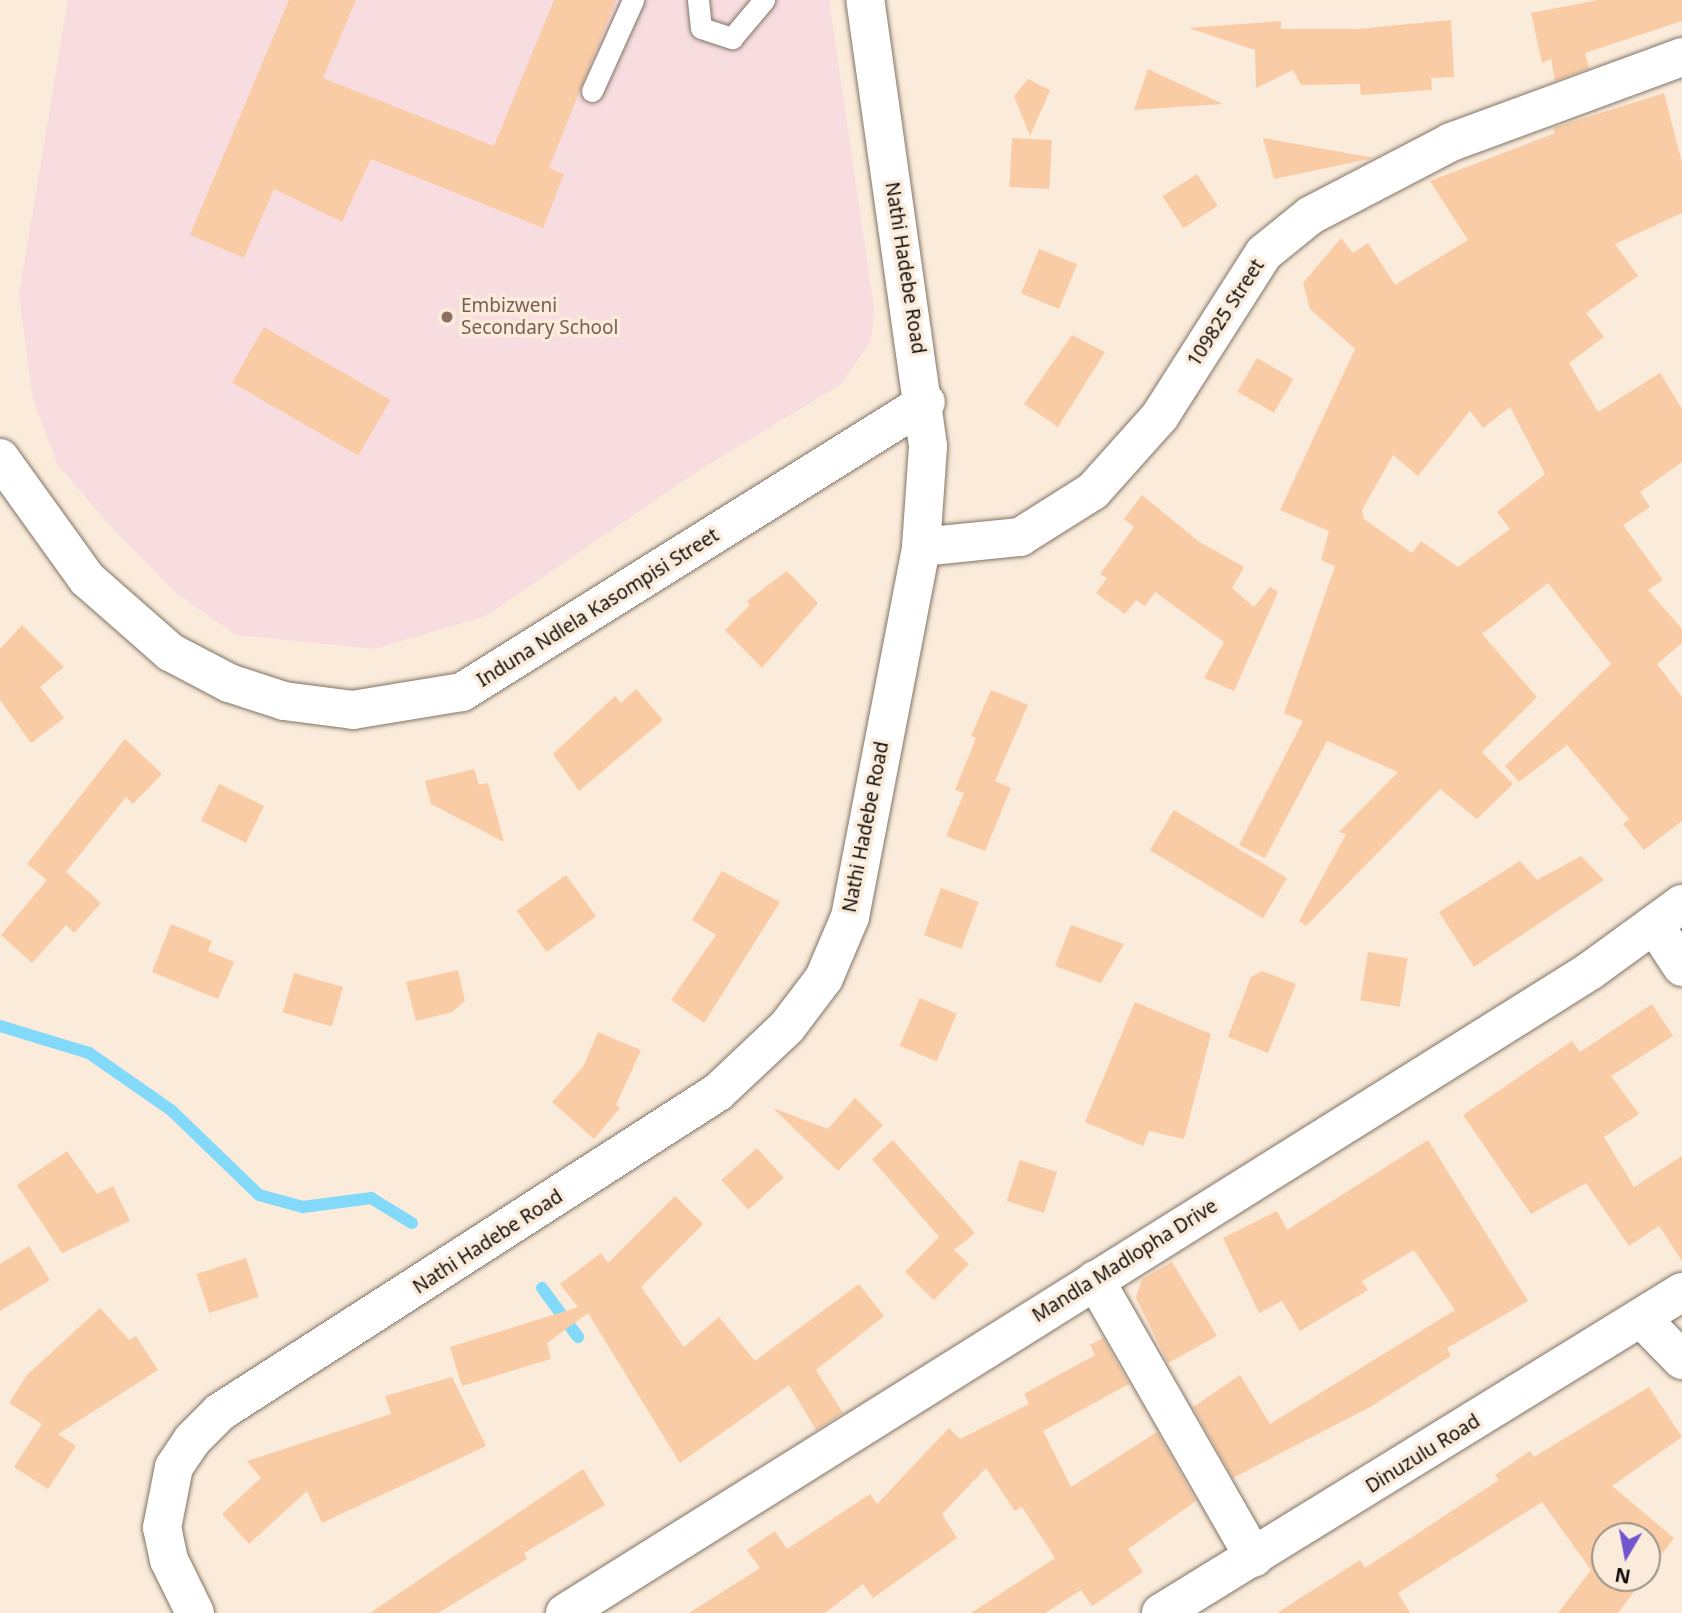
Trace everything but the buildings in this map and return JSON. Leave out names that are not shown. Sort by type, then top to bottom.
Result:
[{"type":"street","name":"Nathi Hadebe Road","points":[[195,1613],[169,1560],[162,1528],[174,1467],[201,1431],[220,1412],[718,1092],[788,1027],[824,978],[850,917],[921,548],[926,402],[865,0]]},
{"type":"street","name":"109825 Street","points":[[921,548],[1020,537],[1093,491],[1160,416],[1264,253],[1311,215],[1451,142],[1682,57]]},
{"type":"street","name":"Induna Ndlela Kasompisi Street","points":[[0,458],[87,579],[170,652],[229,683],[273,697],[353,710],[417,704],[462,692],[926,402]]},
{"type":"street","points":[[1668,915],[1682,967]]},
{"type":"street","name":"Mandla Madlopha Drive","points":[[565,1613],[1096,1280],[1668,915]]},
{"type":"street","points":[[1096,1280],[1254,1558]]},
{"type":"street","name":"Dinuzulu Road","points":[[1161,1613],[1643,1320],[1682,1292]]},
{"type":"street","points":[[1643,1320],[1682,1360]]},
{"type":"lane","points":[[592,91],[634,0]]},
{"type":"lane","points":[[698,0],[701,28],[732,38],[764,0]]},
{"type":"shaded area","name":"Embizweni Secondary School","points":[[68,0],[829,0],[874,308],[871,341],[841,384],[698,471],[486,616],[374,649],[236,635],[176,593],[105,520],[58,465],[33,399],[19,295]]},
{"type":"waterway","points":[[0,1026],[89,1053],[171,1110],[259,1195],[303,1207],[371,1198],[412,1223]]},
{"type":"waterway","points":[[542,1288],[578,1337]]},
{"type":"place","name":"Embizweni Secondary School","points":[[447,317]]}]
